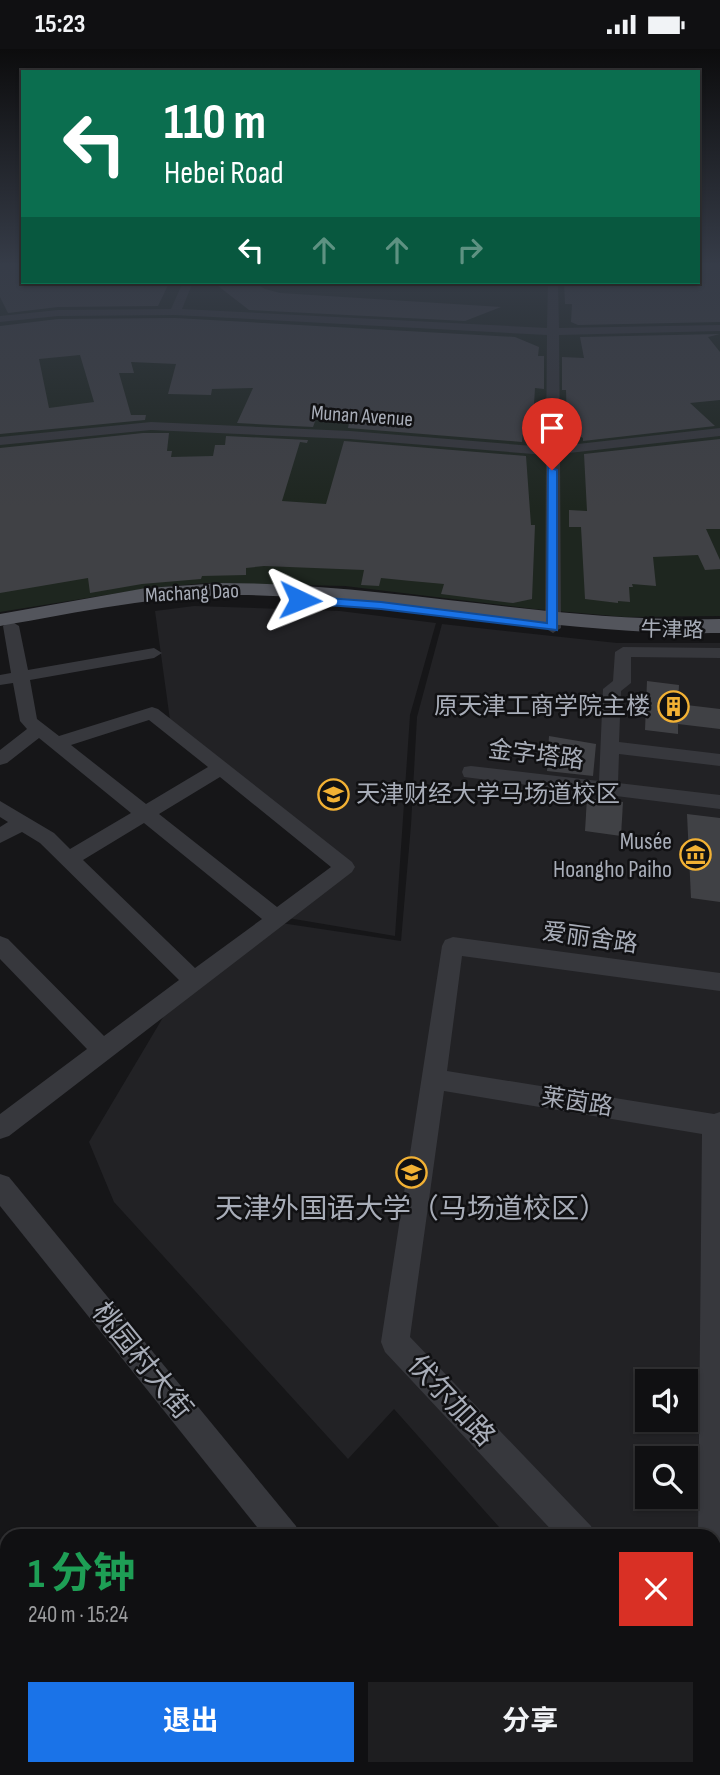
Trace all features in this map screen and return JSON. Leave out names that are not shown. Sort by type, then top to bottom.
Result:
[{"type":"main road","name":"Machang Dao","points":[[4,625],[136,605],[228,598],[364,603],[654,636],[720,635]]},
{"type":"main road","name":"Machang Dao","points":[[553,624],[669,628],[720,625]]},
{"type":"street","points":[[552,347],[553,624]]},
{"type":"street","name":"Munan Avenue","points":[[0,441],[151,426],[350,435],[552,450],[720,432]]},
{"type":"street","points":[[4,625],[21,677],[29,721],[277,919]]},
{"type":"street","name":"牛津路","points":[[609,747],[611,689],[622,683],[623,652],[720,653]]},
{"type":"street","points":[[0,680],[154,653]]},
{"type":"street","points":[[0,1128],[345,867],[152,713],[56,743]]},
{"type":"street","points":[[0,759],[39,729]]},
{"type":"street","points":[[608,788],[609,747],[720,760]]},
{"type":"street","points":[[69,859],[221,768]]},
{"type":"street","name":"金字塔路","points":[[471,772],[720,802]]},
{"type":"street","points":[[0,808],[47,838],[193,980]]},
{"type":"street","points":[[0,836],[23,822]]},
{"type":"street","points":[[0,945],[104,1051]]},
{"type":"street","name":"爱丽舍路","points":[[453,946],[720,982]]},
{"type":"street","name":"伏尔加路","points":[[453,946],[395,1342],[572,1529]]},
{"type":"street","name":"莱茵路","points":[[434,1079],[717,1124]]},
{"type":"street","points":[[714,1529],[717,1124]]},
{"type":"street","name":"桃园村大街","points":[[0,1186],[279,1529]]},
{"type":"shaded area","points":[[0,347],[720,347],[720,616],[625,617],[345,586],[206,583],[150,588],[0,612]]},
{"type":"shaded area","name":"天津财经大学马场道校区","points":[[194,606],[340,611],[436,623],[410,715],[395,936],[288,918],[354,868],[170,720],[155,611]]},
{"type":"shaded area","name":"天津外国语大学（马场道校区）","points":[[442,624],[617,643],[720,643],[720,1529],[501,1529],[394,1409],[348,1459],[114,1202],[89,1142],[171,1004],[281,923],[401,941],[417,717]]},
{"type":"building","points":[[0,347],[538,347],[538,356],[544,356],[544,389],[535,388],[533,421],[524,420],[522,442],[348,428],[350,418],[317,416],[313,427],[237,423],[253,388],[212,389],[211,395],[168,394],[176,364],[131,362],[134,373],[119,373],[131,415],[146,415],[145,420],[0,434]],"holes":[[[80,355],[94,402],[49,408],[39,359]]]},
{"type":"building","points":[[582,347],[716,347],[720,352],[720,400],[690,403],[715,426],[583,441],[583,438],[567,428],[566,390],[562,390],[562,357],[584,358]]},
{"type":"building","points":[[143,433],[169,433],[167,451],[172,451],[171,457],[213,456],[215,445],[225,445],[226,436],[308,440],[307,443],[300,442],[282,501],[326,504],[344,441],[526,456],[531,525],[535,525],[532,599],[513,603],[441,594],[444,584],[381,578],[379,586],[361,585],[364,570],[264,566],[246,568],[246,575],[202,576],[201,579],[142,584],[90,593],[88,578],[0,593],[0,448]]},
{"type":"building","points":[[720,439],[720,529],[706,529],[720,560],[720,569],[705,570],[698,555],[653,557],[656,586],[632,584],[633,587],[629,587],[630,602],[585,599],[581,527],[569,527],[569,510],[587,511],[584,454]]},
{"type":"building","name":"原天津工商学院主楼","points":[[647,681],[679,685],[678,704],[720,709],[720,729],[678,724],[678,734],[645,730]]},
{"type":"building","points":[[549,736],[596,744],[593,776],[547,771]]},
{"type":"building","points":[[587,798],[623,802],[621,836],[585,831]]},
{"type":"building","points":[[687,814],[720,818],[720,902],[691,898]]},
{"type":"place","name":"原天津工商学院主楼","points":[[673,706]]},
{"type":"place","name":"天津财经大学马场道校区","points":[[333,794]]},
{"type":"place","name":"Musée Hoangho Paiho","points":[[695,855]]},
{"type":"place","name":"天津外国语大学（马场道校区）","points":[[411,1172]]},
{"type":"route","points":[[300,600],[381,605],[553,628],[552,470]]}]
